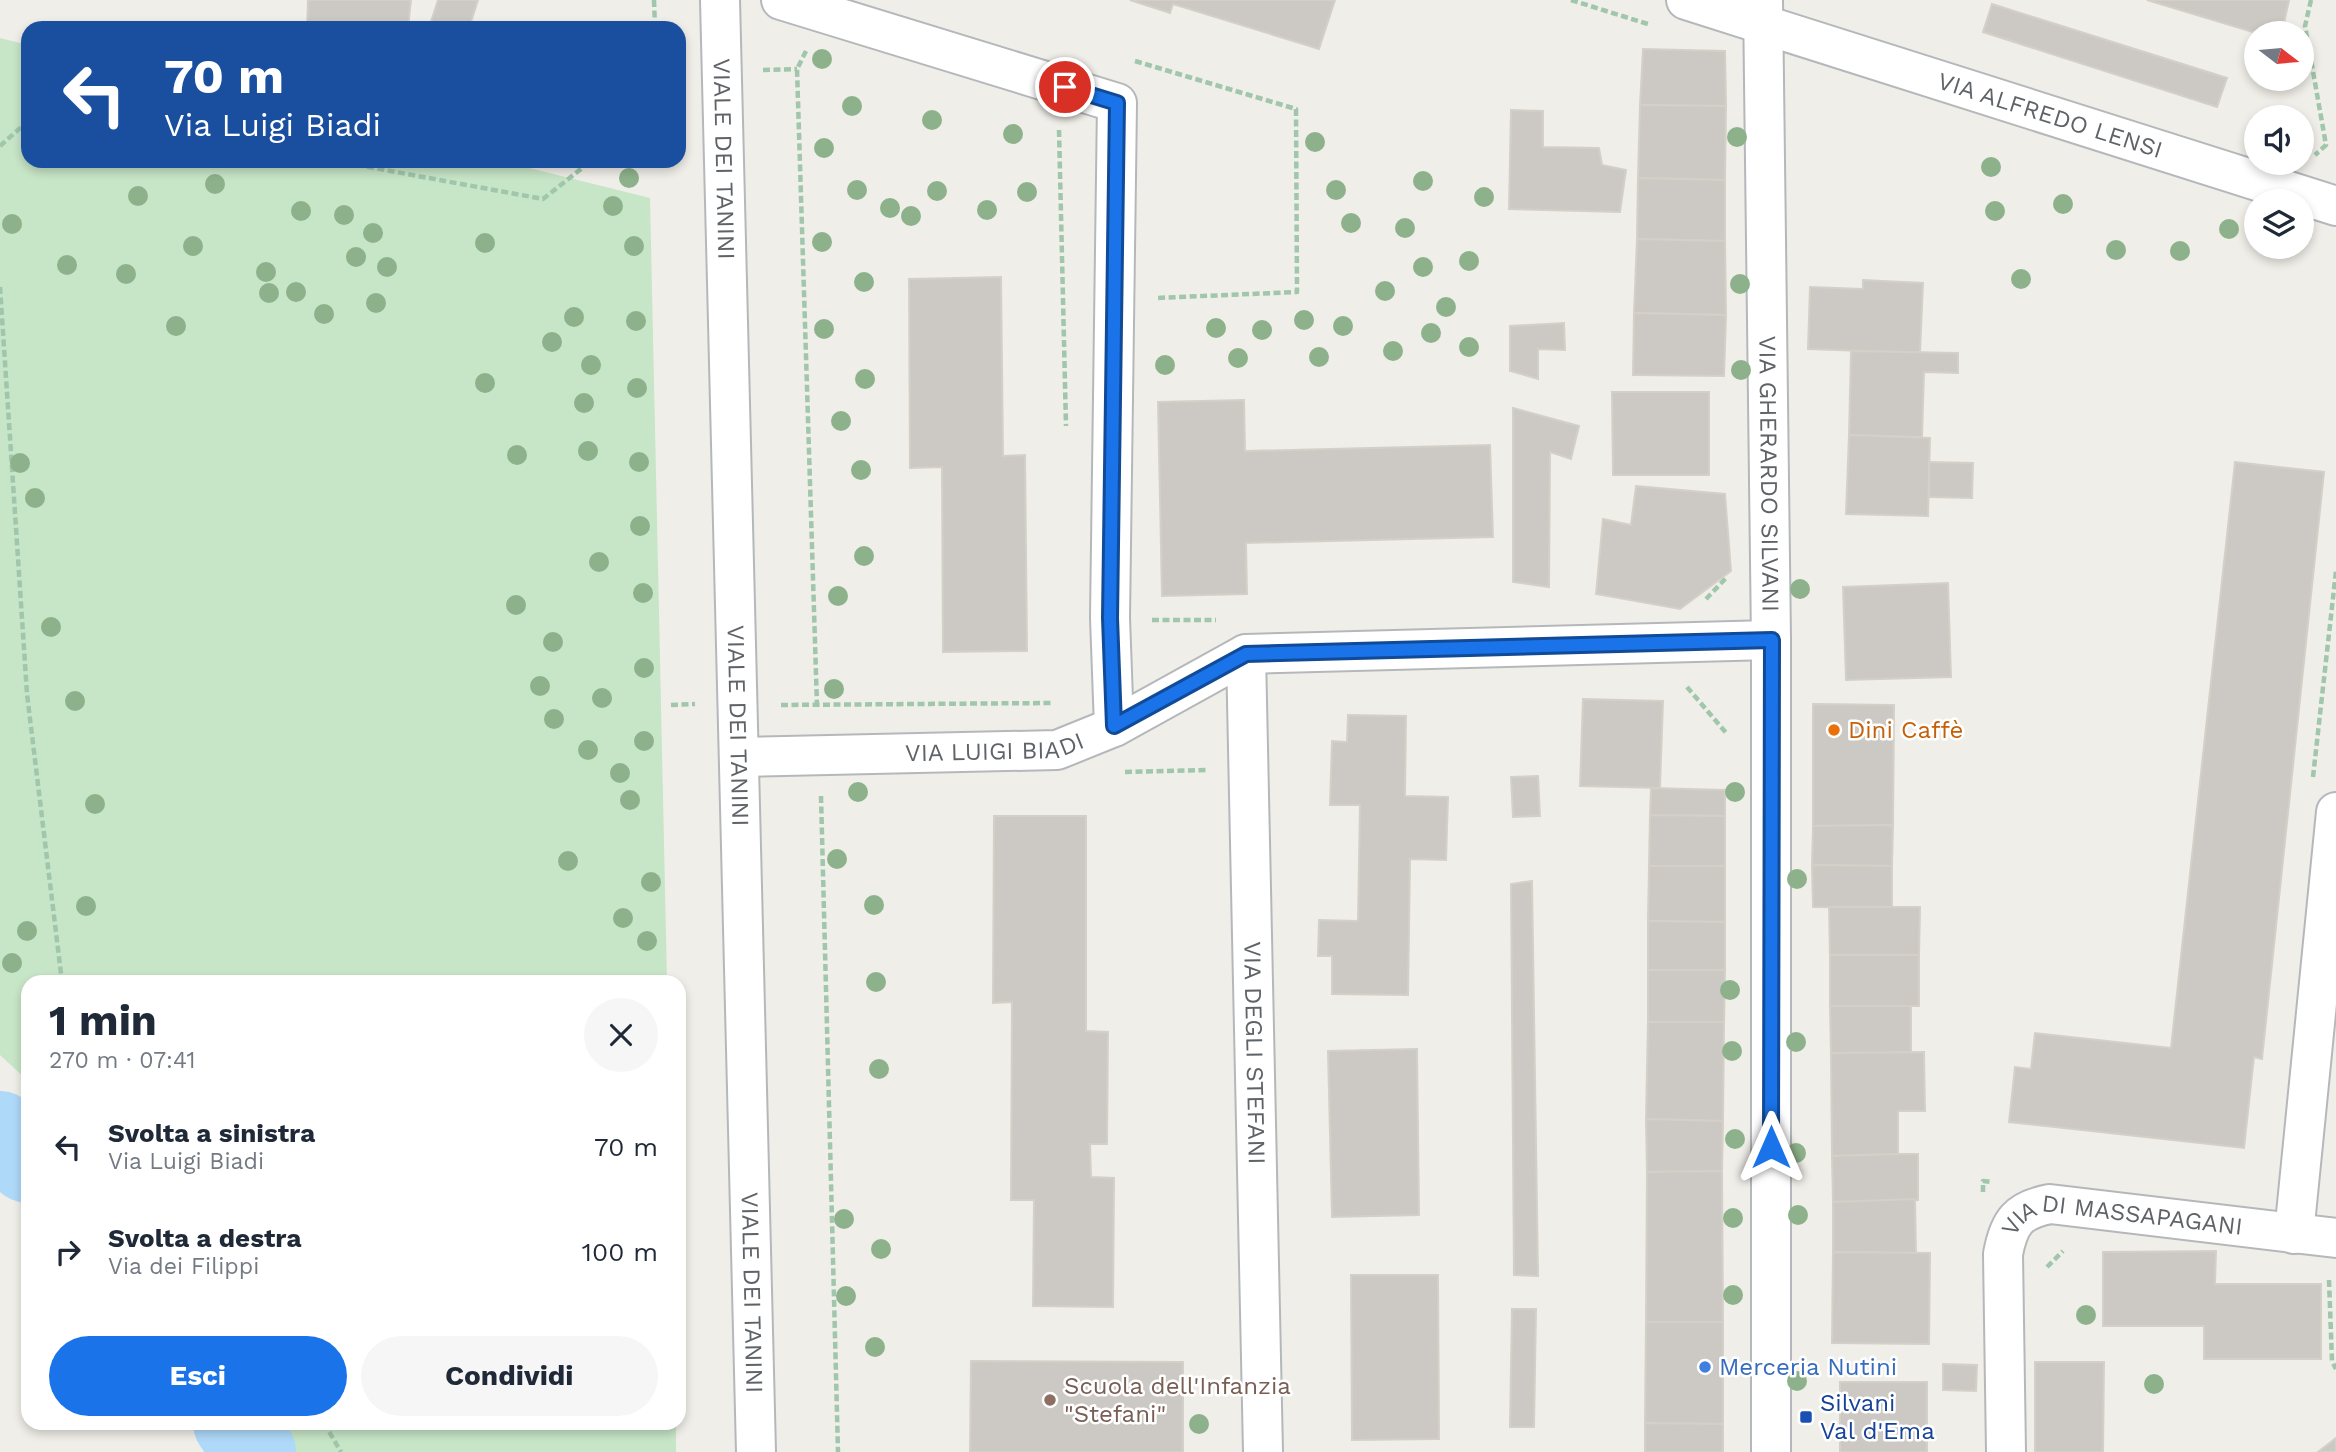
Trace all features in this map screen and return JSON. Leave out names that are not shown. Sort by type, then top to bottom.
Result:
[{"type":"street","name":"VIALE DEI TANINI","points":[[720,0],[756,1452]]},
{"type":"street","points":[[781,0],[1117,103],[1110,618],[1114,726]]},
{"type":"street","name":"VIA ALFREDO LENSI","points":[[1686,0],[1763,12],[2336,206]]},
{"type":"street","name":"VIA GHERARDO SILVANI","points":[[1763,12],[1772,640],[1771,1452]]},
{"type":"street","name":"VIA LUIGI BIADI","points":[[740,757],[1056,750],[1114,726],[1246,654],[1772,640]]},
{"type":"street","name":"VIA DEGLI STEFANI","points":[[1246,654],[1263,1452]]},
{"type":"street","points":[[2294,1234],[2336,812]]},
{"type":"street","name":"VIA DI MASSAPAGANI","points":[[2006,1452],[2003,1254],[2006,1236],[2018,1216],[2029,1208],[2050,1204],[2294,1234],[2333,1256]]},
{"type":"path","points":[[654,0],[655,21]]},
{"type":"path","points":[[1571,0],[1660,27]]},
{"type":"path","points":[[2311,0],[2305,26],[2326,145],[2314,156]]},
{"type":"path","points":[[817,47],[807,50],[797,69],[819,706],[1058,702]]},
{"type":"path","points":[[1128,59],[1296,108],[1297,292],[1151,299]]},
{"type":"path","points":[[1059,118],[1066,438]]},
{"type":"path","points":[[0,146],[21,127]]},
{"type":"path","points":[[374,168],[543,199],[582,168]]},
{"type":"path","points":[[0,287],[27,694],[61,975]]},
{"type":"path","points":[[1696,605],[1706,600]]},
{"type":"path","points":[[1146,620],[1216,620]]},
{"type":"path","points":[[1125,772],[1208,770],[1209,783]]},
{"type":"path","points":[[821,794],[838,1452]]},
{"type":"path","points":[[1983,1195],[1983,1181],[1997,1182]]},
{"type":"path","points":[[2333,1256],[2332,1361],[2336,1369]]},
{"type":"path","points":[[328,1430],[341,1452]]},
{"type":"green space","points":[[0,38],[21,43],[21,168],[529,168],[650,198],[667,975],[21,975],[21,1074],[0,1055]]},
{"type":"green space","points":[[286,1430],[676,1430],[676,1452],[295,1452]]},
{"type":"building","points":[[308,0],[411,0],[409,21],[307,21]]},
{"type":"building","points":[[438,0],[478,0],[471,21],[431,21]]},
{"type":"building","points":[[1130,0],[1335,0],[1319,49],[1173,4],[1170,13]]},
{"type":"building","points":[[2147,0],[2289,0],[2285,21],[2244,21],[2244,29]]},
{"type":"building","points":[[1992,4],[2227,78],[2217,107],[1983,32]]},
{"type":"building","points":[[1643,49],[1725,51],[1726,106],[1640,105]]},
{"type":"building","points":[[1640,105],[1726,106],[1725,180],[1638,178]]},
{"type":"building","points":[[1511,110],[1543,111],[1543,147],[1599,148],[1602,165],[1626,170],[1620,212],[1509,209]]},
{"type":"building","points":[[1638,178],[1725,180],[1725,241],[1637,239]]},
{"type":"building","points":[[1637,239],[1725,241],[1726,315],[1634,313]]},
{"type":"building","points":[[1001,277],[1003,456],[1025,455],[1027,651],[943,652],[942,467],[910,468],[909,279]]},
{"type":"building","points":[[1863,280],[1923,283],[1920,353],[1808,349],[1810,287],[1863,289]]},
{"type":"building","points":[[1634,313],[1726,315],[1724,376],[1633,375]]},
{"type":"building","points":[[1564,323],[1565,350],[1538,349],[1538,379],[1510,371],[1510,326]]},
{"type":"building","points":[[1851,351],[1958,353],[1958,373],[1924,372],[1922,437],[1849,435]]},
{"type":"building","points":[[1612,392],[1709,392],[1709,475],[1613,475]]},
{"type":"building","points":[[1244,400],[1245,451],[1490,445],[1493,537],[1246,543],[1247,594],[1162,596],[1158,402]]},
{"type":"building","points":[[1513,408],[1579,426],[1571,459],[1550,452],[1549,587],[1513,582]]},
{"type":"building","points":[[1849,435],[1930,438],[1928,516],[1846,514]]},
{"type":"building","points":[[1929,462],[1973,463],[1972,498],[1929,497]]},
{"type":"building","points":[[2235,462],[2324,472],[2262,1059],[2254,1057],[2244,1148],[2009,1122],[2015,1067],[2031,1069],[2035,1033],[2171,1048]]},
{"type":"building","points":[[1636,486],[1725,494],[1731,571],[1680,609],[1596,594],[1603,519],[1631,525]]},
{"type":"building","points":[[1948,583],[1951,677],[1846,680],[1843,587]]},
{"type":"building","points":[[1583,699],[1663,701],[1660,788],[1580,786]]},
{"type":"building","points":[[1813,704],[1894,705],[1893,825],[1813,826]]},
{"type":"building","points":[[1348,715],[1406,716],[1405,796],[1448,797],[1446,860],[1410,859],[1408,995],[1332,994],[1332,956],[1318,956],[1319,920],[1358,921],[1360,805],[1330,805],[1332,741],[1347,742]]},
{"type":"building","points":[[1538,776],[1540,816],[1513,817],[1511,777]]},
{"type":"building","points":[[1651,788],[1725,790],[1725,816],[1650,815]]},
{"type":"building","points":[[1650,815],[1725,816],[1725,866],[1649,866]]},
{"type":"building","points":[[994,816],[1086,816],[1086,1031],[1108,1032],[1107,1144],[1090,1144],[1091,1177],[1114,1178],[1113,1307],[1033,1306],[1034,1200],[1011,1200],[1012,1002],[993,1003]]},
{"type":"building","points":[[1893,825],[1892,866],[1812,865],[1813,826]]},
{"type":"building","points":[[1812,865],[1892,866],[1892,908],[1813,907]]},
{"type":"building","points":[[1649,866],[1725,866],[1725,922],[1648,921]]},
{"type":"building","points":[[1532,881],[1538,1276],[1514,1275],[1511,884]]},
{"type":"building","points":[[1829,907],[1920,907],[1919,955],[1830,955]]},
{"type":"building","points":[[1648,921],[1725,922],[1725,970],[1648,970]]},
{"type":"building","points":[[1830,955],[1919,955],[1919,1006],[1830,1006]]},
{"type":"building","points":[[1648,970],[1725,970],[1724,1022],[1648,1022]]},
{"type":"building","points":[[1830,1006],[1911,1006],[1911,1053],[1831,1053]]},
{"type":"building","points":[[1648,1022],[1724,1022],[1723,1121],[1646,1119]]},
{"type":"building","points":[[1417,1049],[1419,1215],[1332,1217],[1328,1051]]},
{"type":"building","points":[[1924,1052],[1925,1111],[1898,1111],[1898,1154],[1832,1156],[1831,1053]]},
{"type":"building","points":[[1646,1119],[1723,1121],[1722,1171],[1647,1172]]},
{"type":"building","points":[[1918,1154],[1918,1200],[1833,1202],[1832,1156]]},
{"type":"building","points":[[1722,1171],[1723,1322],[1646,1322],[1647,1172]]},
{"type":"building","points":[[1915,1199],[1916,1253],[1833,1252],[1833,1202]]},
{"type":"building","points":[[2216,1251],[2215,1284],[2321,1284],[2321,1359],[2204,1359],[2204,1326],[2103,1326],[2103,1252]]},
{"type":"building","points":[[1833,1252],[1930,1253],[1929,1344],[1832,1343]]},
{"type":"building","points":[[1351,1275],[1438,1275],[1439,1439],[1352,1440]]},
{"type":"building","points":[[1512,1309],[1536,1309],[1534,1427],[1510,1427]]},
{"type":"building","points":[[1646,1322],[1723,1322],[1723,1424],[1645,1423]]},
{"type":"building","points":[[971,1361],[1183,1362],[1183,1452],[970,1452]]},
{"type":"building","points":[[2035,1362],[2104,1362],[2103,1452],[2035,1452]]},
{"type":"building","points":[[1943,1364],[1977,1365],[1976,1391],[1943,1390]]},
{"type":"building","points":[[1840,1382],[1927,1382],[1927,1452],[1840,1452]]},
{"type":"building","points":[[1645,1423],[1723,1424],[1723,1452],[1645,1452]]},
{"type":"building","points":[[2336,1438],[2336,1452],[2318,1452]]},
{"type":"waterway","points":[[0,1132],[21,1154]]},
{"type":"waterway","points":[[239,1430],[255,1452]]},
{"type":"place","name":"Dini Caffè","points":[[1834,730]]},
{"type":"place","name":"Merceria Nutini","points":[[1705,1367]]},
{"type":"place","name":"Scuola dell'Infanzia \"Stefani\"","points":[[1050,1400]]},
{"type":"place","name":"Silvani Val d'Ema","points":[[1806,1417]]},
{"type":"route","points":[[1065,87],[1117,103],[1110,618],[1114,726],[1246,654],[1772,640],[1771,1147]]}]
